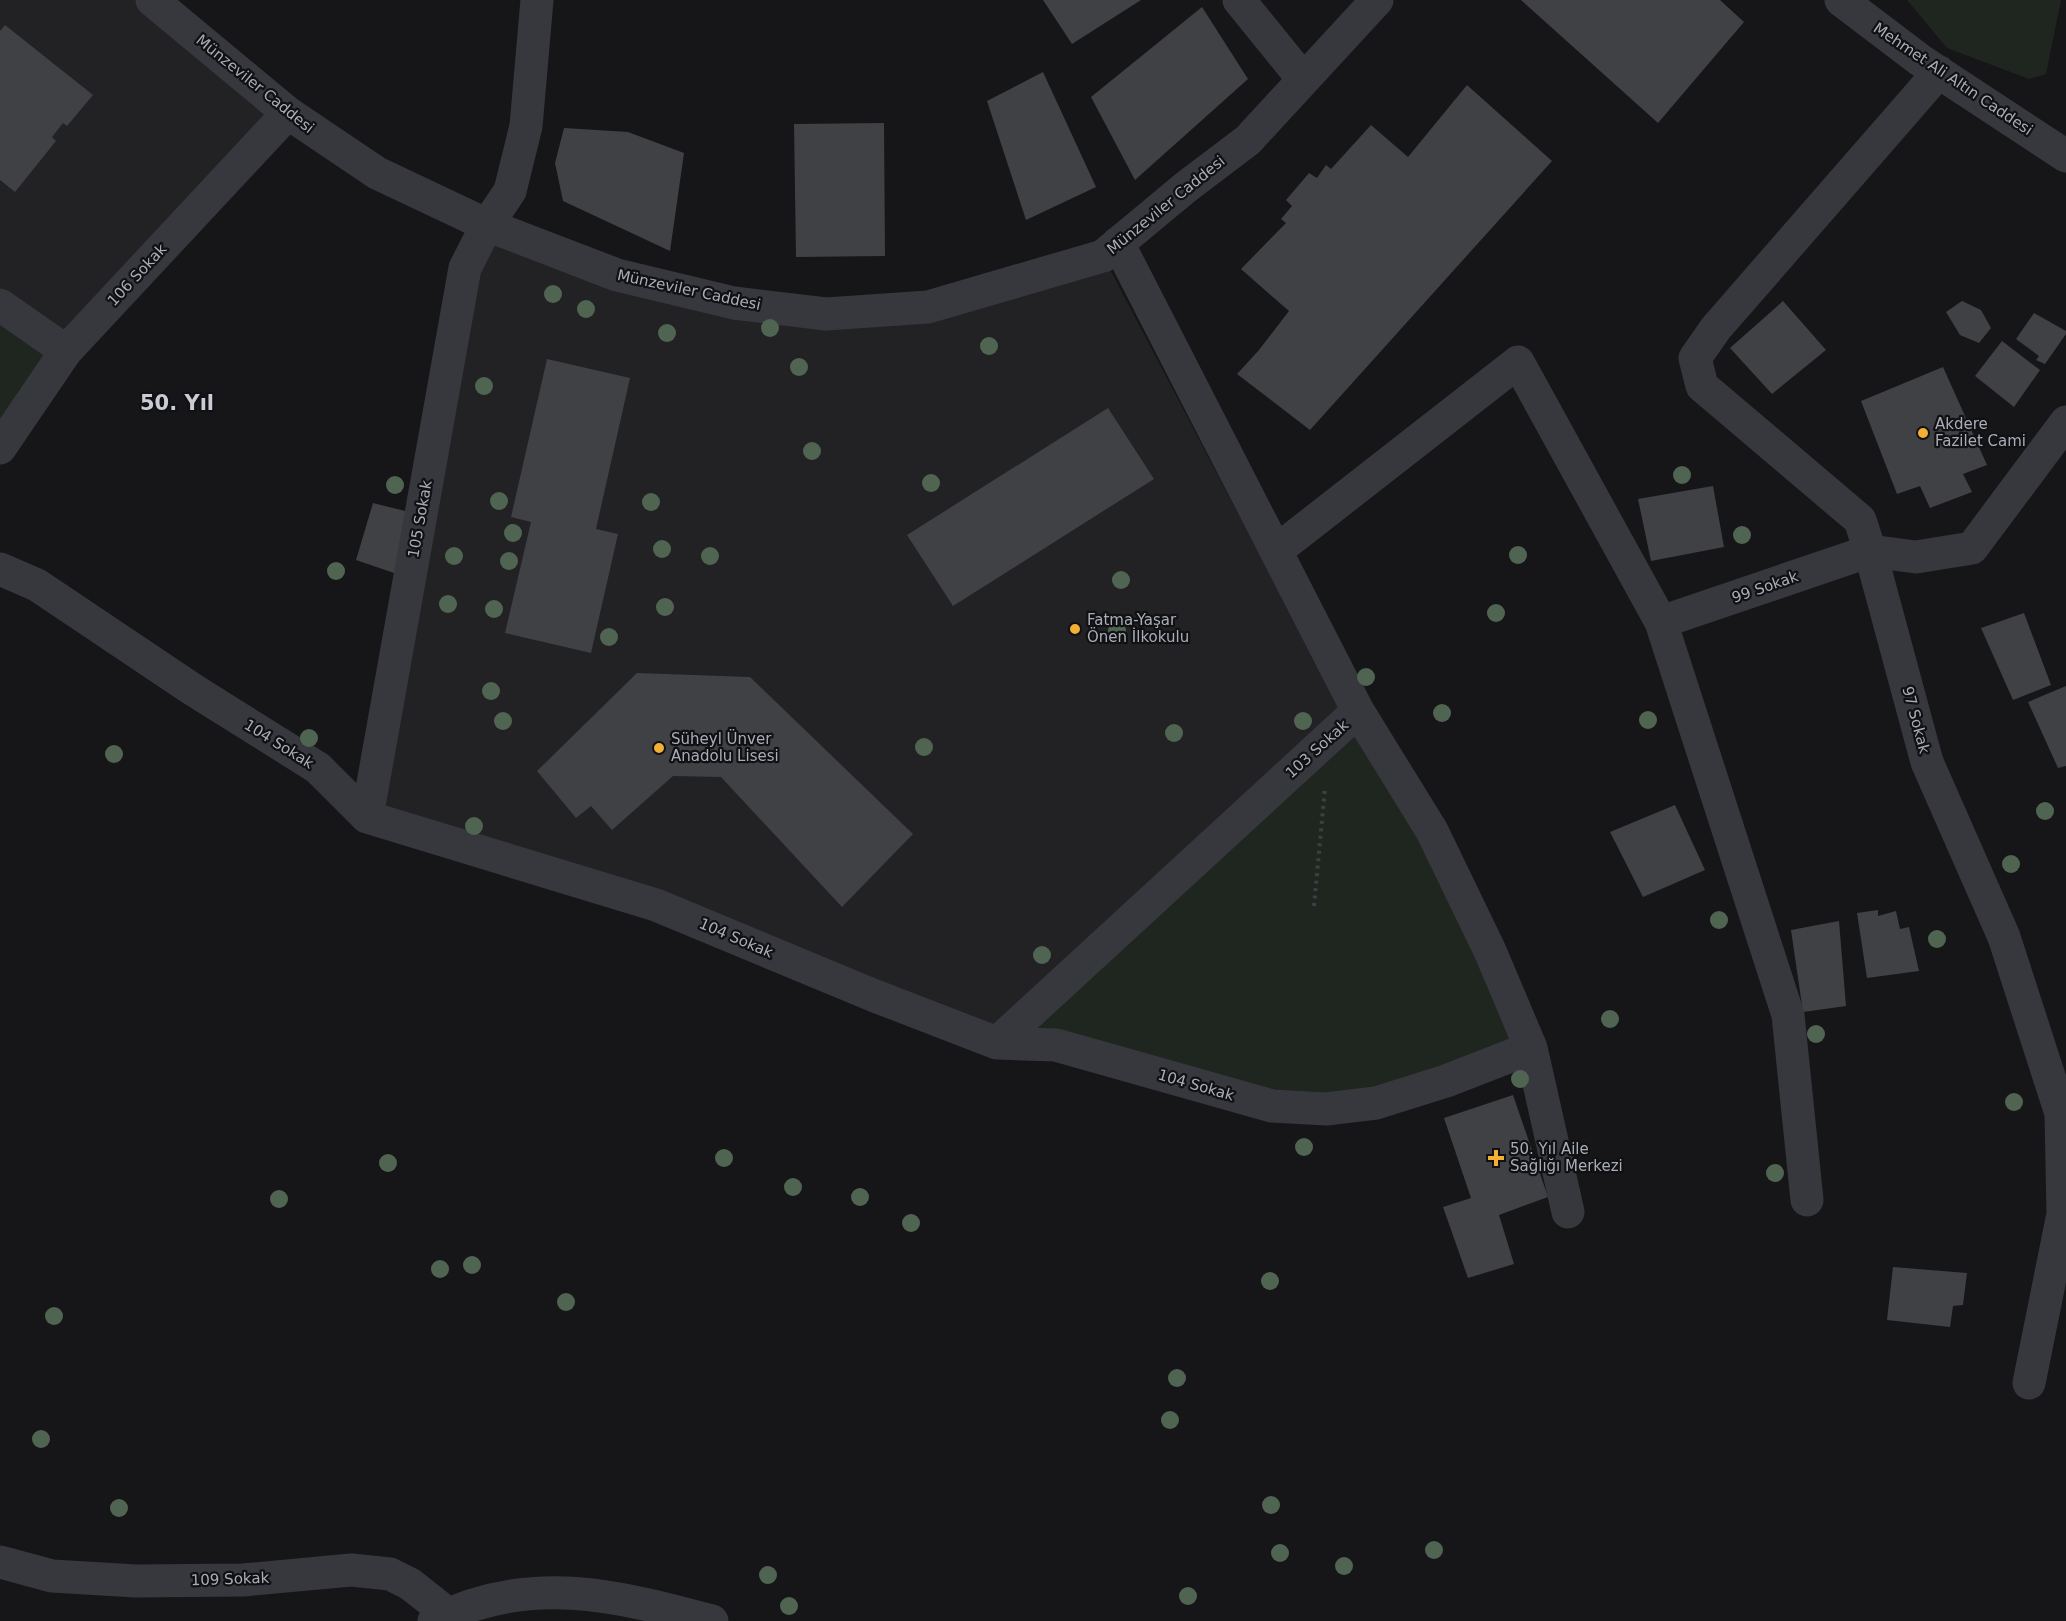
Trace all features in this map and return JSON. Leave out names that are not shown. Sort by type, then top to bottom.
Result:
[{"type":"street","name":"Münzeviler Caddesi","points":[[152,0],[288,113],[376,173],[487,225],[617,275],[734,303],[826,314],[928,307],[1103,256],[1186,187],[1248,140],[1377,0]]},
{"type":"street","name":"105 Sokak","points":[[367,817],[465,268],[487,225],[510,191],[526,126],[537,0]]},
{"type":"street","points":[[1239,0],[1303,79]]},
{"type":"street","name":"Mehmet Ali Altın Caddesi","points":[[1841,0],[1939,72],[2066,156]]},
{"type":"street","name":"97 Sokak","points":[[1939,72],[1716,328],[1695,358],[1702,386],[1860,520],[1928,762],[2004,938],[2064,1122],[2063,1214],[2029,1383]]},
{"type":"street","name":"106 Sokak","points":[[0,448],[66,351],[288,113]]},
{"type":"street","points":[[1118,243],[1358,711]]},
{"type":"street","points":[[0,305],[66,351]]},
{"type":"street","points":[[1276,551],[1518,362],[1661,622],[1788,1016],[1807,1200]]},
{"type":"street","points":[[1870,551],[1916,557],[1972,548],[2066,422]]},
{"type":"street","name":"99 Sokak","points":[[1661,622],[1870,551]]},
{"type":"street","name":"104 Sokak","points":[[0,569],[37,585],[192,689],[318,768],[367,817],[656,905],[875,996],[997,1043],[1056,1045],[1272,1106],[1326,1109],[1376,1103],[1446,1082],[1531,1048]]},
{"type":"street","name":"103 Sokak","points":[[997,1043],[1358,711],[1432,831],[1490,951],[1531,1048],[1568,1212]]},
{"type":"street","name":"109 Sokak","points":[[0,1562],[52,1576],[136,1581],[243,1580],[351,1570],[390,1574],[411,1584],[441,1618]]},
{"type":"street","points":[[441,1618],[495,1598],[544,1592],[597,1594],[712,1621]]},
{"type":"path","points":[[1314,906],[1330,737]]},
{"type":"shaded area","points":[[0,0],[152,0],[288,113],[66,351],[0,305]]},
{"type":"shaded area","points":[[1907,0],[2061,0],[2046,74],[2029,79],[1947,48]]},
{"type":"shaded area","points":[[487,225],[826,314],[1103,256],[1335,699],[1330,737],[997,1043],[367,817]]},
{"type":"shaded area","points":[[0,305],[66,351],[0,448]]},
{"type":"shaded area","points":[[1335,699],[1432,831],[1531,1048],[1326,1109],[1009,1026],[1329,737]]},
{"type":"building","points":[[1043,0],[1141,0],[1072,44]]},
{"type":"building","points":[[1521,0],[1720,0],[1744,22],[1658,123]]},
{"type":"building","points":[[1202,7],[1248,79],[1135,180],[1091,97]]},
{"type":"building","points":[[5,25],[93,95],[67,126],[63,123],[52,137],[56,141],[15,192],[0,180],[0,31]]},
{"type":"building","points":[[1043,72],[1096,187],[1026,220],[987,101]]},
{"type":"building","points":[[1467,85],[1552,161],[1310,430],[1237,374],[1289,311],[1241,269],[1286,223],[1281,219],[1292,206],[1286,200],[1309,173],[1317,178],[1326,165],[1331,169],[1371,125],[1408,157]]},
{"type":"building","points":[[884,123],[885,256],[796,257],[794,124]]},
{"type":"building","points":[[564,128],[628,132],[684,153],[670,251],[563,201],[555,163]]},
{"type":"building","points":[[1783,301],[1826,350],[1772,394],[1730,348]]},
{"type":"building","points":[[1962,301],[1981,310],[1991,328],[1979,343],[1960,335],[1946,312]]},
{"type":"building","points":[[2034,313],[2066,331],[2045,364],[2036,360],[2039,356],[2016,339]]},
{"type":"building","points":[[2002,341],[2040,370],[2014,407],[1975,376]]},
{"type":"building","points":[[547,359],[630,378],[596,529],[618,534],[591,653],[505,633],[531,522],[511,517]]},
{"type":"building","name":"Akdere Fazilet Cami","points":[[1943,367],[1987,465],[1963,474],[1972,492],[1930,508],[1920,486],[1897,494],[1861,401]]},
{"type":"building","points":[[1108,408],[1154,479],[953,606],[907,535]]},
{"type":"building","points":[[1713,486],[1724,547],[1651,561],[1638,499]]},
{"type":"building","points":[[373,503],[413,513],[397,574],[356,560]]},
{"type":"building","points":[[2024,613],[2051,685],[2013,700],[1981,628]]},
{"type":"building","points":[[637,673],[750,677],[913,834],[842,907],[721,777],[673,776],[612,830],[591,806],[576,818],[537,771]]},
{"type":"building","points":[[2066,686],[2066,766],[2058,768],[2028,702]]},
{"type":"building","points":[[1675,805],[1705,870],[1643,897],[1610,832]]},
{"type":"building","points":[[1878,910],[1878,916],[1896,911],[1900,929],[1909,927],[1919,971],[1867,978],[1857,913]]},
{"type":"building","points":[[1839,921],[1846,1006],[1803,1012],[1791,930]]},
{"type":"building","name":"50. Yıl Aile Sağlığı Merkezi","points":[[1513,1095],[1548,1197],[1499,1215],[1514,1264],[1468,1278],[1443,1207],[1471,1198],[1444,1118]]},
{"type":"building","points":[[1893,1267],[1967,1273],[1963,1305],[1953,1306],[1950,1327],[1887,1320]]},
{"type":"place","name":"Akdere Fazilet Cami","points":[[1923,433]]},
{"type":"place","name":"Fatma-Yaşar Önen İlkokulu","points":[[1075,629]]},
{"type":"place","name":"Süheyl Ünver Anadolu Lisesi","points":[[659,748]]},
{"type":"place","name":"50. Yıl Aile Sağlığı Merkezi","points":[[1496,1158]]},
{"type":"district","name":"50. Yıl","points":[[177,403]]}]
